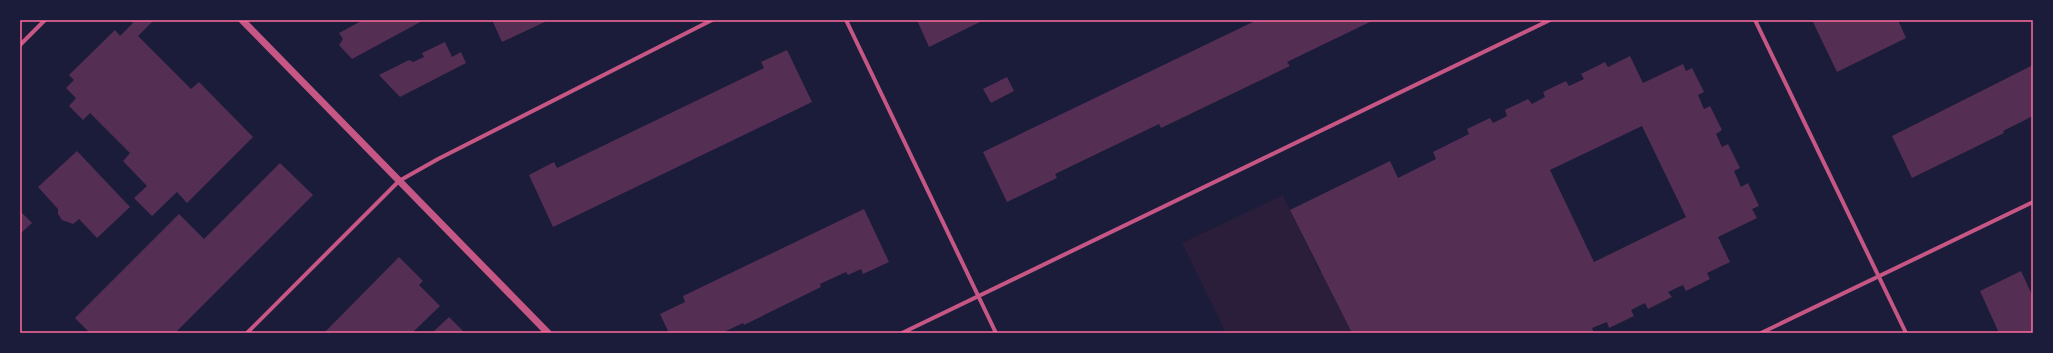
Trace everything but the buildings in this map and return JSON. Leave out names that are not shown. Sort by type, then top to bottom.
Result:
[{"type":"street","points":[[20,45],[45,20]]},
{"type":"street","points":[[242,20],[548,333]]},
{"type":"street","points":[[247,333],[399,181],[438,159],[712,20]]},
{"type":"street","points":[[846,20],[996,333]]},
{"type":"street","points":[[902,333],[1550,20]]},
{"type":"street","points":[[1755,20],[1906,333]]},
{"type":"street","points":[[1761,333],[2033,202]]},
{"type":"shaded area","points":[[1283,195],[1320,272],[1322,271],[1352,333],[1226,333],[1182,243]]}]
